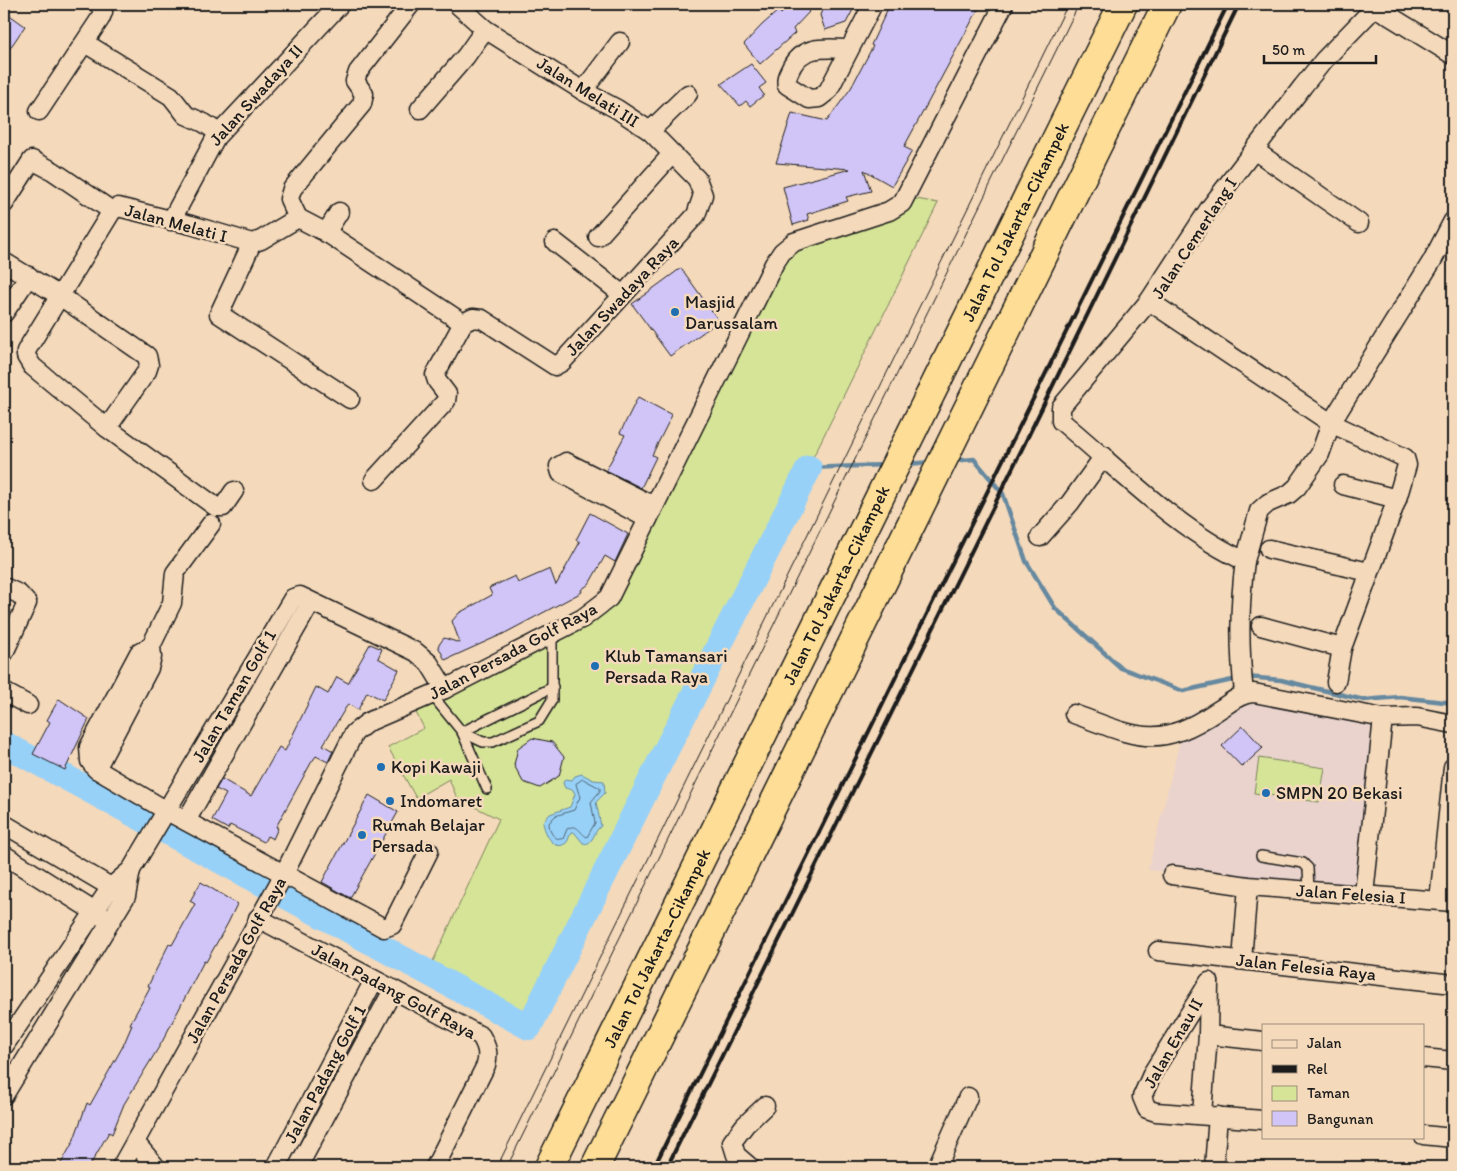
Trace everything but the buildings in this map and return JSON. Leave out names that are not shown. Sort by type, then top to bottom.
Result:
[{"type":"highway","name":"Jalan Tol Jakarta–Cikampek","points":[[549,1167],[1123,4]]},
{"type":"highway","points":[[595,1167],[1167,4]]},
{"type":"street","points":[[39,112],[100,19],[103,12],[99,4]]},
{"type":"street","name":"Jalan Swadaya II","points":[[171,220],[208,148],[219,133],[340,4]]},
{"type":"street","points":[[374,480],[446,401],[447,394],[437,381],[435,375],[463,323],[315,227],[289,198],[292,189],[362,104],[364,94],[355,81],[358,72],[411,4]]},
{"type":"street","points":[[849,49],[873,4]]},
{"type":"street","name":"Jalan Persada Golf Raya","points":[[121,1167],[282,877],[354,733],[368,722],[438,692],[584,618],[609,598],[782,252],[790,244],[799,240],[889,211],[902,203],[1004,4]]},
{"type":"street","name":"Jalan Melati III","points":[[462,5],[485,29],[583,91],[617,108],[650,131],[697,179],[703,195]]},
{"type":"street","points":[[1377,5],[1453,55]]},
{"type":"street","name":"Jalan Cemerlang I","points":[[1336,682],[1342,648],[1397,499],[1406,465],[1405,458],[1331,423],[1149,302],[1209,209],[1254,150],[1324,60],[1377,5]]},
{"type":"street","points":[[420,109],[466,56],[485,29]]},
{"type":"street","points":[[583,91],[620,42]]},
{"type":"street","points":[[85,43],[171,96],[186,115],[204,123],[219,133]]},
{"type":"street","points":[[650,131],[688,94]]},
{"type":"street","points":[[1254,150],[1358,223]]},
{"type":"street","points":[[598,237],[672,154]]},
{"type":"street","points":[[4,204],[32,160],[53,171],[112,211]]},
{"type":"street","name":"Jalan Swadaya Raya","points":[[463,323],[472,318],[482,319],[554,366],[562,362],[696,215],[703,195]]},
{"type":"street","name":"Jalan Melati I","points":[[107,428],[32,366],[26,356],[28,346],[112,211],[122,207],[252,243],[315,227]]},
{"type":"street","points":[[315,227],[339,212]]},
{"type":"street","points":[[1243,688],[1240,663],[1241,600],[1245,561],[1259,511],[1268,503],[1289,494],[1297,487],[1320,454],[1331,423],[1432,261],[1453,221]]},
{"type":"street","points":[[555,242],[623,295]]},
{"type":"street","points":[[252,243],[219,314],[350,398]]},
{"type":"street","points":[[4,262],[60,296],[147,356],[149,360],[147,371],[107,428],[216,507],[225,505],[234,491]]},
{"type":"street","points":[[4,313],[28,276]]},
{"type":"street","points":[[1149,302],[1061,407],[1061,421],[1183,524],[1225,552],[1245,561]]},
{"type":"street","points":[[1040,537],[1074,497],[1081,484],[1104,456]]},
{"type":"street","points":[[1343,485],[1397,499]]},
{"type":"street","points":[[211,524],[176,573],[172,603],[151,646],[153,650],[149,668],[96,769],[164,816],[186,821],[282,877],[381,927],[389,928],[429,851]]},
{"type":"street","points":[[1269,549],[1369,572]]},
{"type":"street","points":[[4,587],[19,594],[27,603],[4,653]]},
{"type":"street","name":"Jalan Taman Golf 1","points":[[164,816],[293,598],[300,596],[416,652],[429,663],[438,692]]},
{"type":"street","name":"Jalan Taman Golf 1","points":[[186,821],[311,602]]},
{"type":"street","points":[[1261,626],[1342,648]]},
{"type":"street","points":[[1074,714],[1126,733],[1147,738],[1156,737],[1174,734],[1202,721],[1243,688]]},
{"type":"street","points":[[1243,688],[1254,693],[1383,718],[1417,717],[1453,724]]},
{"type":"street","points":[[4,692],[28,705]]},
{"type":"street","points":[[1364,894],[1383,718]]},
{"type":"street","points":[[1446,901],[1453,767]]},
{"type":"street","points":[[4,1095],[110,921],[118,891],[164,816]]},
{"type":"street","points":[[4,824],[118,891]]},
{"type":"street","points":[[4,854],[110,921]]},
{"type":"street","name":"Jalan Felesia I","points":[[1172,875],[1248,886],[1446,901]]},
{"type":"street","points":[[1242,960],[1248,886]]},
{"type":"street","points":[[4,1046],[94,912],[118,891]]},
{"type":"street","name":"Jalan Padang Golf Raya","points":[[262,911],[374,980],[481,1036],[487,1046],[489,1056],[486,1065],[435,1167]]},
{"type":"street","name":"Jalan Felesia Raya","points":[[1158,951],[1453,984]]},
{"type":"street","points":[[1210,957],[1208,1035],[1210,1115],[1214,1167]]},
{"type":"street","name":"Jalan Padang Golf 1","points":[[276,1167],[374,980]]},
{"type":"street","name":"Jalan Enau II","points":[[1209,982],[1153,1072],[1142,1097],[1147,1110],[1210,1115]]},
{"type":"street","name":"Jalan Padang Golf 1","points":[[298,1167],[394,990]]},
{"type":"street","points":[[40,991],[60,1003]]},
{"type":"street","points":[[1208,1035],[1262,1040]]},
{"type":"street","points":[[1424,1058],[1453,1061]]},
{"type":"street","points":[[937,1167],[968,1097]]},
{"type":"street","points":[[750,1167],[736,1155],[732,1142],[745,1125],[765,1106]]},
{"type":"street","points":[[1210,1115],[1262,1120]]},
{"type":"street","points":[[1424,1135],[1453,1138]]},
{"type":"street","points":[[135,1142],[156,1167]]},
{"type":"lane","points":[[462,732],[483,742],[493,742],[539,721],[552,700],[552,633]]},
{"type":"lane","points":[[462,732],[553,687]]},
{"type":"lane","points":[[438,692],[462,732],[488,789]]},
{"type":"lane","points":[[1261,856],[1302,863],[1308,868],[1309,891]]},
{"type":"shaded area","name":"SMPN 20 Bekasi","points":[[1233,693],[1372,715],[1357,890],[1148,870],[1186,716]]},
{"type":"green space","name":"Klub Tamansari Persada Raya","points":[[906,197],[938,203],[837,410],[529,1027],[428,972],[499,819],[457,798],[449,779],[416,798],[388,747],[424,728],[410,701],[607,609],[787,248]]},
{"type":"green space","points":[[1259,758],[1325,768],[1319,802],[1254,793]]},
{"type":"water","points":[[582,774],[593,780],[604,781],[605,793],[596,802],[601,826],[587,844],[583,843],[574,832],[571,832],[567,842],[557,845],[550,840],[543,822],[550,814],[570,807],[575,794],[573,790],[565,788],[563,783],[565,779],[572,780],[575,776]]},
{"type":"waterway","points":[[952,461],[974,459],[1003,494],[1026,561],[1055,608],[1121,668],[1183,691],[1237,679]]},
{"type":"waterway","points":[[907,464],[932,462]]},
{"type":"waterway","points":[[809,468],[884,465]]},
{"type":"waterway","points":[[4,744],[529,1027],[658,766],[809,468]]},
{"type":"waterway","points":[[1247,677],[1281,680],[1364,700],[1400,697],[1453,703]]},
{"type":"tram line","points":[[497,1167],[1068,4]]},
{"type":"tram line","points":[[507,1167],[1079,4]]},
{"type":"railway","points":[[654,1167],[1228,4]]},
{"type":"railway","points":[[667,1167],[1019,455],[1239,4]]},
{"type":"place","name":"Masjid Darussalam","points":[[675,312]]},
{"type":"place","name":"Klub Tamansari Persada Raya","points":[[595,666]]},
{"type":"place","name":"Kopi Kawaji","points":[[381,767]]},
{"type":"place","name":"SMPN 20 Bekasi","points":[[1266,793]]},
{"type":"place","name":"Indomaret","points":[[390,801]]},
{"type":"place","name":"Rumah Belajar Persada","points":[[362,835]]}]
